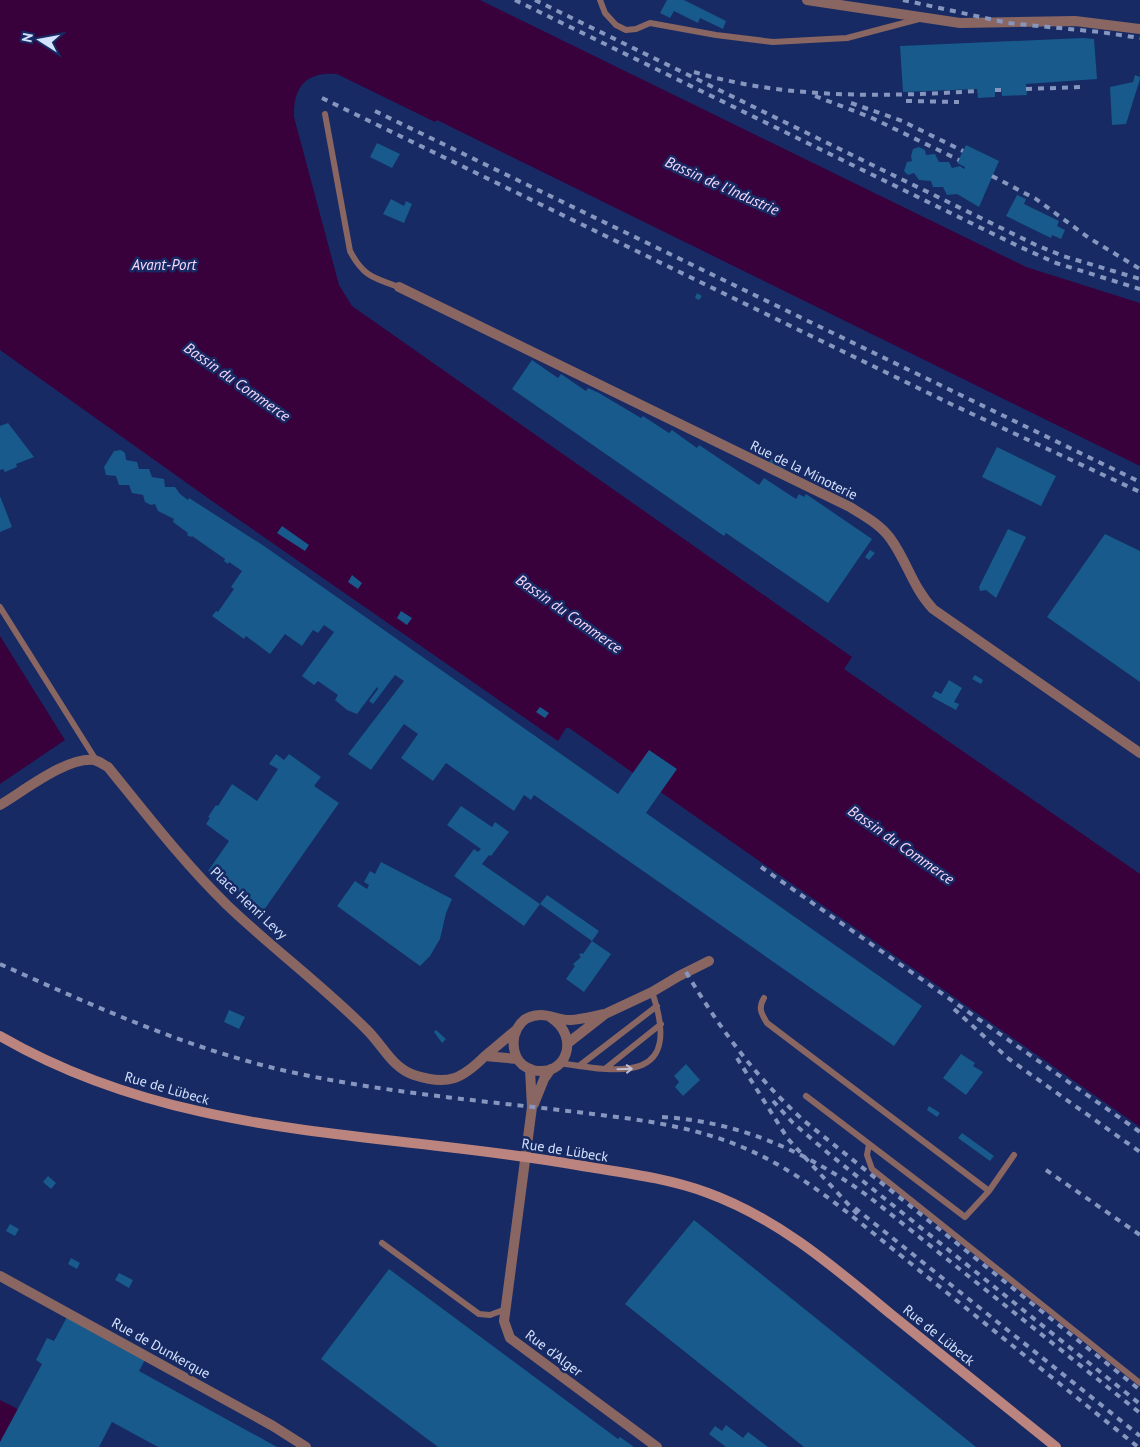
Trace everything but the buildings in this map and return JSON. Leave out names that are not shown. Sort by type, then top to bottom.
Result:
[{"type":"main road","name":"Rue de Lübeck","points":[[0,1036],[37,1055],[118,1089],[162,1103],[216,1116],[327,1134],[527,1157],[689,1186],[736,1204],[764,1219],[812,1250],[1056,1447]]},
{"type":"street","points":[[807,0],[923,18],[986,24],[1075,21],[1140,29]]},
{"type":"street","name":"Rue de la Minoterie","points":[[400,286],[850,507],[877,524],[890,538],[922,598],[933,609],[1140,753]]},
{"type":"street","points":[[0,806],[56,770],[83,760],[96,760]]},
{"type":"street","name":"Place Henri Levy","points":[[96,760],[108,768],[180,855],[228,905],[367,1030],[404,1071],[416,1076],[435,1079],[458,1079],[516,1030]]},
{"type":"street","points":[[568,1043],[605,1014],[709,962]]},
{"type":"street","points":[[555,1066],[541,1071],[530,1070],[517,1059],[512,1045],[516,1030],[520,1024],[531,1017],[541,1015],[569,1020],[605,1014]]},
{"type":"street","points":[[532,1107],[544,1079],[566,1054],[568,1043],[563,1028],[550,1017]]},
{"type":"street","points":[[486,1056],[517,1059]]},
{"type":"street","points":[[530,1070],[532,1107]]},
{"type":"street","name":"Rue d'Alger","points":[[532,1107],[527,1157],[504,1321],[510,1338],[657,1447]]},
{"type":"street","name":"Rue de Dunkerque","points":[[0,1276],[273,1426],[306,1447]]},
{"type":"lane","points":[[600,0],[605,13],[616,25],[626,30],[636,29],[650,23],[716,35],[773,42],[847,38],[923,18]]},
{"type":"lane","points":[[325,114],[350,250],[359,267],[370,277],[400,286]]},
{"type":"lane","points":[[0,607],[96,760]]},
{"type":"lane","points":[[555,1066],[630,1070],[645,1064],[655,1056],[660,1048],[661,1024],[652,992]]},
{"type":"lane","points":[[764,998],[760,1004],[760,1012],[767,1023],[989,1191]]},
{"type":"lane","points":[[579,1066],[657,1006]]},
{"type":"lane","points":[[606,1068],[661,1024]]},
{"type":"lane","points":[[806,1096],[965,1217],[989,1191],[1014,1155]]},
{"type":"lane","points":[[869,1144],[867,1154],[872,1169],[1140,1384]]},
{"type":"lane","points":[[382,1243],[480,1314],[490,1316],[506,1309]]},
{"type":"water","name":"Avant-Port","points":[[0,0],[480,0],[1026,267],[1140,303],[1140,466],[437,120],[435,122],[337,74],[317,75],[310,78],[299,89],[296,97],[294,117],[339,285],[352,306],[852,657],[844,669],[1140,874],[1140,1127],[569,728],[566,728],[558,741],[222,508],[0,350]]},
{"type":"water","points":[[0,636],[65,740],[0,784]]},
{"type":"water","points":[[0,1400],[12,1406],[87,1447],[0,1447]]},
{"type":"railway","points":[[515,0],[1018,246],[1056,263],[1140,289]]},
{"type":"railway","points":[[535,0],[1036,245],[1063,256],[1140,279]]},
{"type":"railway","points":[[903,0],[1008,23],[1140,38]]},
{"type":"railway","points":[[694,72],[728,81],[763,87],[834,94],[870,95],[977,91]]},
{"type":"railway","points":[[1026,89],[1081,87]]},
{"type":"railway","points":[[995,90],[1001,90]]},
{"type":"railway","points":[[815,96],[870,117],[959,160]]},
{"type":"railway","points":[[322,98],[953,405],[1140,492]]},
{"type":"railway","points":[[906,101],[959,102]]},
{"type":"railway","points":[[851,103],[902,121],[963,151]]},
{"type":"railway","points":[[375,111],[1140,482]]},
{"type":"railway","points":[[992,176],[1036,199],[1089,238],[1140,269]]},
{"type":"railway","points":[[761,867],[1140,1132]]},
{"type":"railway","points":[[0,964],[73,997],[147,1027],[223,1054],[261,1065],[300,1074],[397,1091],[608,1116],[656,1123],[703,1133],[749,1150],[791,1172],[811,1185],[904,1258]]},
{"type":"railway","points":[[686,972],[725,1032],[753,1068],[803,1120],[1140,1390]]},
{"type":"railway","points":[[954,1009],[1009,1059],[1140,1152]]},
{"type":"railway","points":[[737,1058],[788,1139],[859,1216]]},
{"type":"railway","points":[[773,1101],[793,1123],[828,1153],[1140,1404]]},
{"type":"railway","points":[[662,1117],[718,1125],[744,1132],[796,1153],[845,1180],[868,1196],[1140,1413]]},
{"type":"railway","points":[[1046,1170],[1140,1235]]},
{"type":"railway","points":[[855,1208],[1140,1436]]},
{"type":"railway","points":[[899,1254],[1138,1447]]},
{"type":"water label","name":"Bassin de l'Industrie","points":[[722,186]]},
{"type":"water label","name":"Bassin du Commerce","points":[[237,382]]},
{"type":"water label","name":"Bassin du Commerce","points":[[569,614]]},
{"type":"water label","name":"Bassin du Commerce","points":[[901,845]]}]
